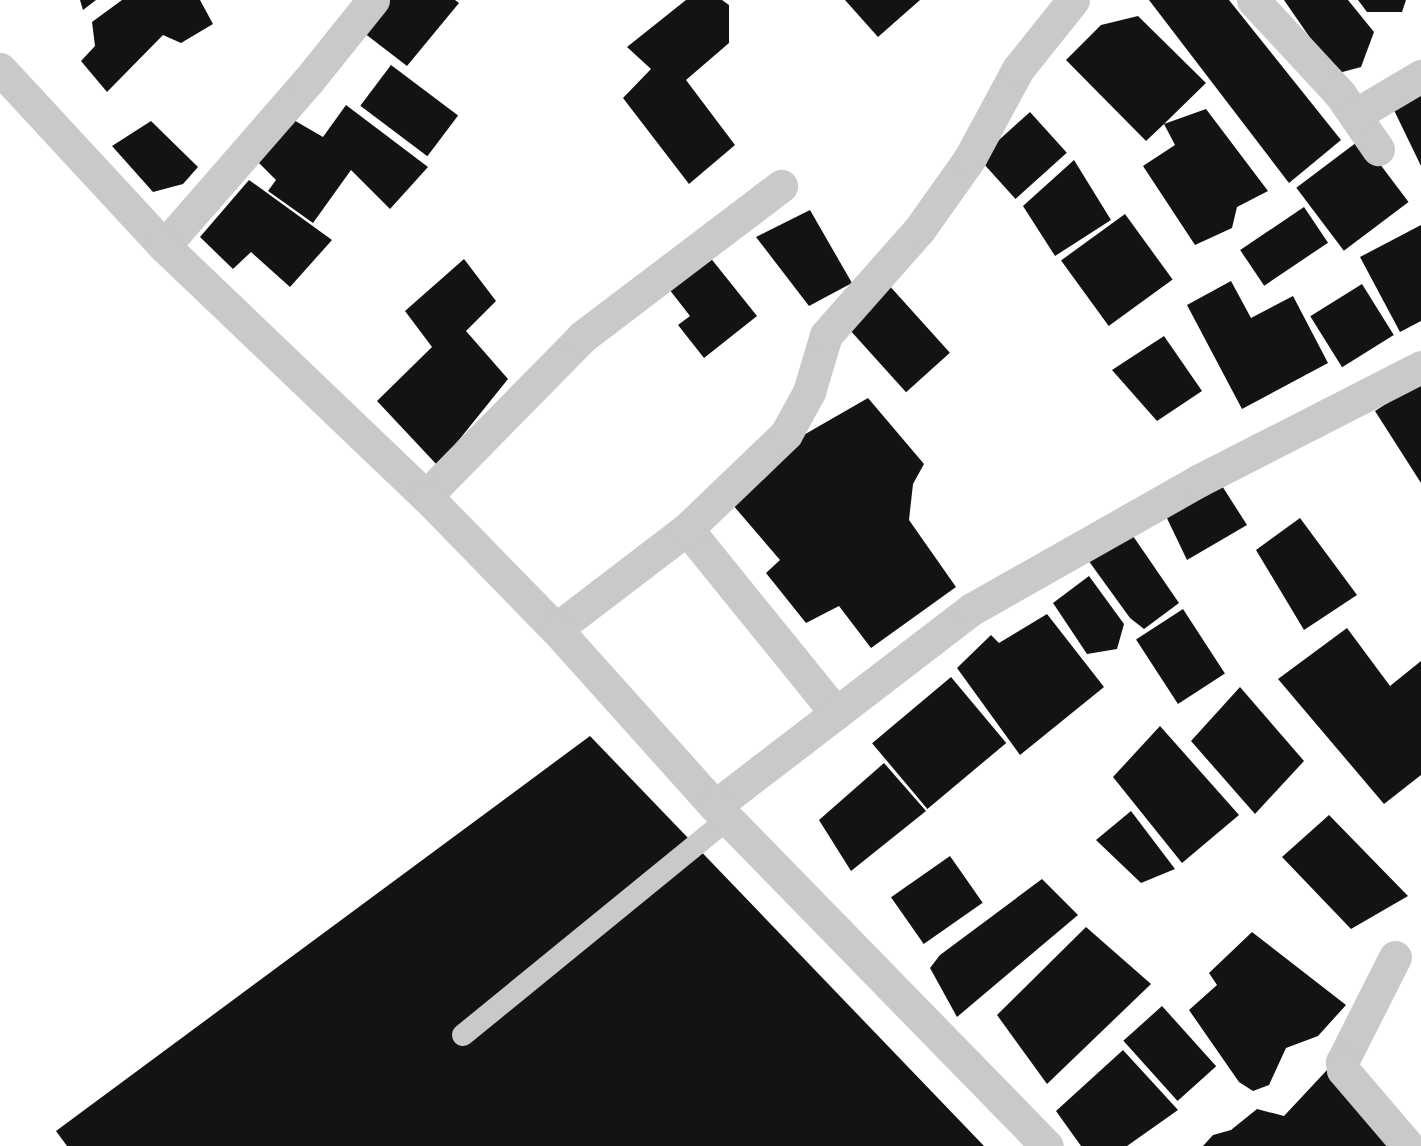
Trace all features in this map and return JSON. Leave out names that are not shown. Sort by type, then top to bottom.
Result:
[{"type":"street","points":[[164,246],[308,81],[373,0]]},
{"type":"street","points":[[556,628],[687,529],[786,434],[809,392],[826,335],[919,230],[970,158],[1018,69],[1073,0]]},
{"type":"street","points":[[1253,0],[1355,115],[1378,149]]},
{"type":"street","points":[[0,69],[164,246],[426,496],[556,628],[721,813],[1047,1146]]},
{"type":"street","points":[[1355,115],[1421,76]]},
{"type":"street","points":[[426,496],[582,337],[781,186]]},
{"type":"street","points":[[721,813],[836,713],[972,609],[1198,481],[1421,367]]},
{"type":"street","points":[[687,529],[836,713]]},
{"type":"street","points":[[1395,957],[1342,1062],[1343,1070],[1408,1146]]},
{"type":"lane","points":[[463,1035],[721,813]]},
{"type":"building","points":[[80,0],[96,0],[83,10]]},
{"type":"building","points":[[122,0],[200,0],[213,24],[181,43],[163,35],[107,92],[81,61],[95,46],[92,22]]},
{"type":"building","points":[[377,0],[455,0],[459,3],[407,66],[355,26]]},
{"type":"building","points":[[686,0],[722,0],[729,5],[729,43],[686,80],[735,145],[689,184],[623,98],[651,69],[627,47]]},
{"type":"building","points":[[845,0],[920,0],[878,37]]},
{"type":"building","points":[[1149,0],[1229,0],[1341,140],[1289,183]]},
{"type":"building","points":[[1284,0],[1348,0],[1374,32],[1361,67],[1335,74]]},
{"type":"building","points":[[1358,0],[1406,0],[1402,12],[1367,12]]},
{"type":"building","points":[[1138,16],[1206,83],[1146,141],[1066,60],[1101,25]]},
{"type":"building","points":[[391,65],[458,116],[427,156],[360,106]]},
{"type":"building","points":[[1421,90],[1421,166],[1391,104]]},
{"type":"building","points":[[346,105],[428,167],[390,209],[351,170],[313,223],[268,191],[276,180],[257,161],[292,119],[323,137]]},
{"type":"building","points":[[1206,109],[1268,191],[1237,207],[1232,228],[1195,245],[1143,166],[1175,145],[1164,124]]},
{"type":"building","points":[[1030,112],[1067,153],[1016,199],[979,158]]},
{"type":"building","points":[[151,121],[198,167],[183,184],[153,192],[112,146]]},
{"type":"building","points":[[1361,139],[1409,202],[1344,251],[1296,188]]},
{"type":"building","points":[[1074,160],[1111,220],[1055,256],[1023,206]]},
{"type":"building","points":[[249,180],[332,240],[290,287],[251,252],[233,269],[200,237]]},
{"type":"building","points":[[1304,207],[1328,243],[1264,286],[1240,250]]},
{"type":"building","points":[[810,210],[852,283],[809,306],[756,237]]},
{"type":"building","points":[[1125,214],[1173,280],[1109,326],[1061,260]]},
{"type":"building","points":[[1421,225],[1421,321],[1400,332],[1360,257]]},
{"type":"building","points":[[709,256],[757,316],[704,358],[678,325],[690,316],[669,289]]},
{"type":"building","points":[[464,259],[496,301],[466,331],[508,379],[438,466],[377,401],[432,347],[405,311]]},
{"type":"building","points":[[1231,281],[1251,318],[1293,296],[1328,363],[1242,409],[1187,305]]},
{"type":"building","points":[[887,283],[950,353],[906,392],[843,322]]},
{"type":"building","points":[[1362,284],[1394,335],[1342,367],[1310,316]]},
{"type":"building","points":[[1164,336],[1202,391],[1157,421],[1112,370]]},
{"type":"building","points":[[1421,381],[1421,483],[1375,411]]},
{"type":"building","points":[[868,398],[924,464],[913,484],[909,520],[956,587],[871,648],[839,606],[806,623],[766,573],[780,560],[732,504],[788,444]]},
{"type":"building","points":[[1217,478],[1247,525],[1187,560],[1164,512]]},
{"type":"building","points":[[1300,518],[1357,595],[1304,630],[1256,550]]},
{"type":"building","points":[[1133,536],[1179,603],[1144,629],[1130,618],[1088,560]]},
{"type":"building","points":[[1089,576],[1124,624],[1117,649],[1087,654],[1053,603]]},
{"type":"building","points":[[1183,609],[1225,674],[1178,704],[1136,639]]},
{"type":"building","points":[[1047,614],[1104,687],[1020,755],[957,668],[991,635],[999,643]]},
{"type":"building","points":[[1347,628],[1390,686],[1421,661],[1421,775],[1384,804],[1278,679]]},
{"type":"building","points":[[951,677],[1006,743],[927,809],[872,743]]},
{"type":"building","points":[[1240,687],[1304,761],[1255,814],[1191,741]]},
{"type":"building","points":[[1160,726],[1239,815],[1182,863],[1113,777]]},
{"type":"building","points":[[590,736],[984,1146],[67,1146],[56,1131]]},
{"type":"building","points":[[884,763],[926,811],[851,871],[819,820]]},
{"type":"building","points":[[1131,811],[1175,869],[1141,883],[1096,840]]},
{"type":"building","points":[[1329,815],[1408,896],[1351,929],[1282,857]]},
{"type":"building","points":[[950,856],[983,903],[924,944],[891,897]]},
{"type":"building","points":[[1042,879],[1078,915],[957,1017],[930,968],[940,955]]},
{"type":"building","points":[[1086,927],[1151,984],[1047,1084],[997,1015]]},
{"type":"building","points":[[1252,932],[1346,1005],[1318,1036],[1286,1048],[1269,1085],[1253,1091],[1239,1082],[1189,1010],[1217,985],[1209,973]]},
{"type":"building","points":[[1162,1006],[1216,1066],[1178,1101],[1123,1041]]},
{"type":"building","points":[[1123,1050],[1178,1110],[1127,1146],[1081,1146],[1056,1111]]},
{"type":"building","points":[[1327,1070],[1396,1146],[1203,1146],[1213,1135],[1231,1130],[1257,1109],[1284,1116]]}]
